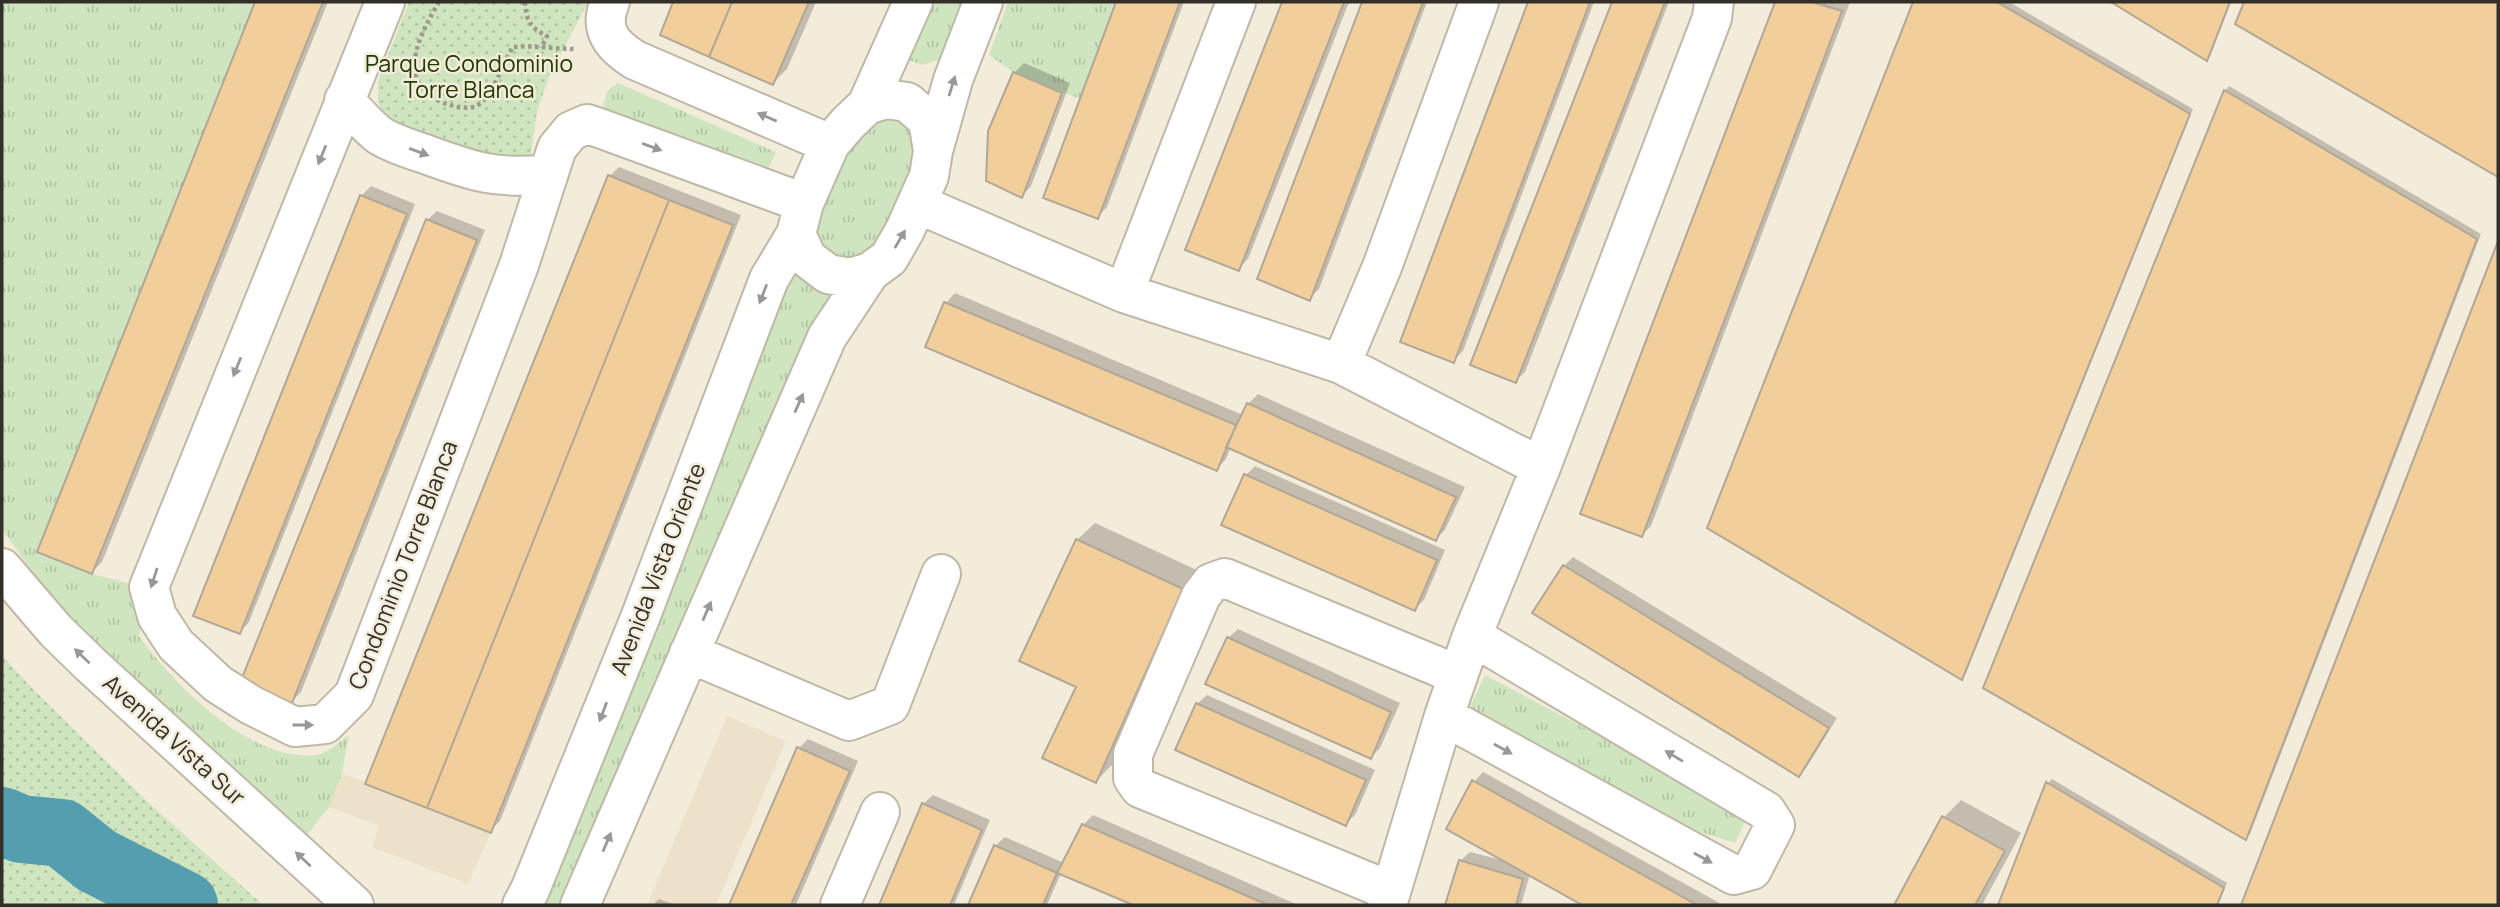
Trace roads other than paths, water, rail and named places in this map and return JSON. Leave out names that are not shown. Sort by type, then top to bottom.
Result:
[{"type":"street","name":"Condominio Torre Blanca","points":[[385,2],[149,587],[157,616],[176,645],[218,684],[251,705],[295,727],[325,724],[354,695],[519,265],[557,148],[571,131],[587,124],[800,218]]},
{"type":"street","points":[[610,2],[607,9],[607,35],[626,55],[830,145]]},
{"type":"street","name":"Avenida Vista Oriente","points":[[522,905],[590,744],[769,279],[800,218],[830,145],[867,106],[913,2]]},
{"type":"street","points":[[800,218],[807,258],[828,274],[850,278],[870,272],[889,258],[918,204],[929,176],[933,151],[953,80],[983,2]]},
{"type":"street","points":[[1124,293],[1237,2]]},
{"type":"street","points":[[1341,364],[1382,267],[1479,2]]},
{"type":"street","points":[[1458,675],[1225,578],[1211,583],[1201,596],[1133,754],[1133,778],[1140,788],[1388,898],[1444,716],[1472,636],[1541,467],[1712,18],[1714,2]]},
{"type":"street","points":[[867,106],[886,99],[907,102],[928,120],[933,151]]},
{"type":"street","points":[[344,100],[379,135],[465,169],[506,177],[547,174]]},
{"type":"street","points":[[918,204],[1124,293],[1341,364],[1541,467]]},
{"type":"street","points":[[580,905],[827,337],[870,272]]},
{"type":"street","name":"Avenida Vista Sur","points":[[2,568],[56,631],[354,905]]},
{"type":"street","points":[[689,653],[849,721],[890,705],[941,574]]},
{"type":"street","points":[[1444,716],[1734,875],[1752,870],[1774,825],[1766,811],[1472,636]]},
{"type":"street","points":[[840,905],[880,812]]},
{"type":"waterway","points":[[2,821],[21,829],[62,833],[97,861],[184,905]]},
{"type":"park label","name":"Parque Condominio Torre Blanca","points":[[469,77]]}]
